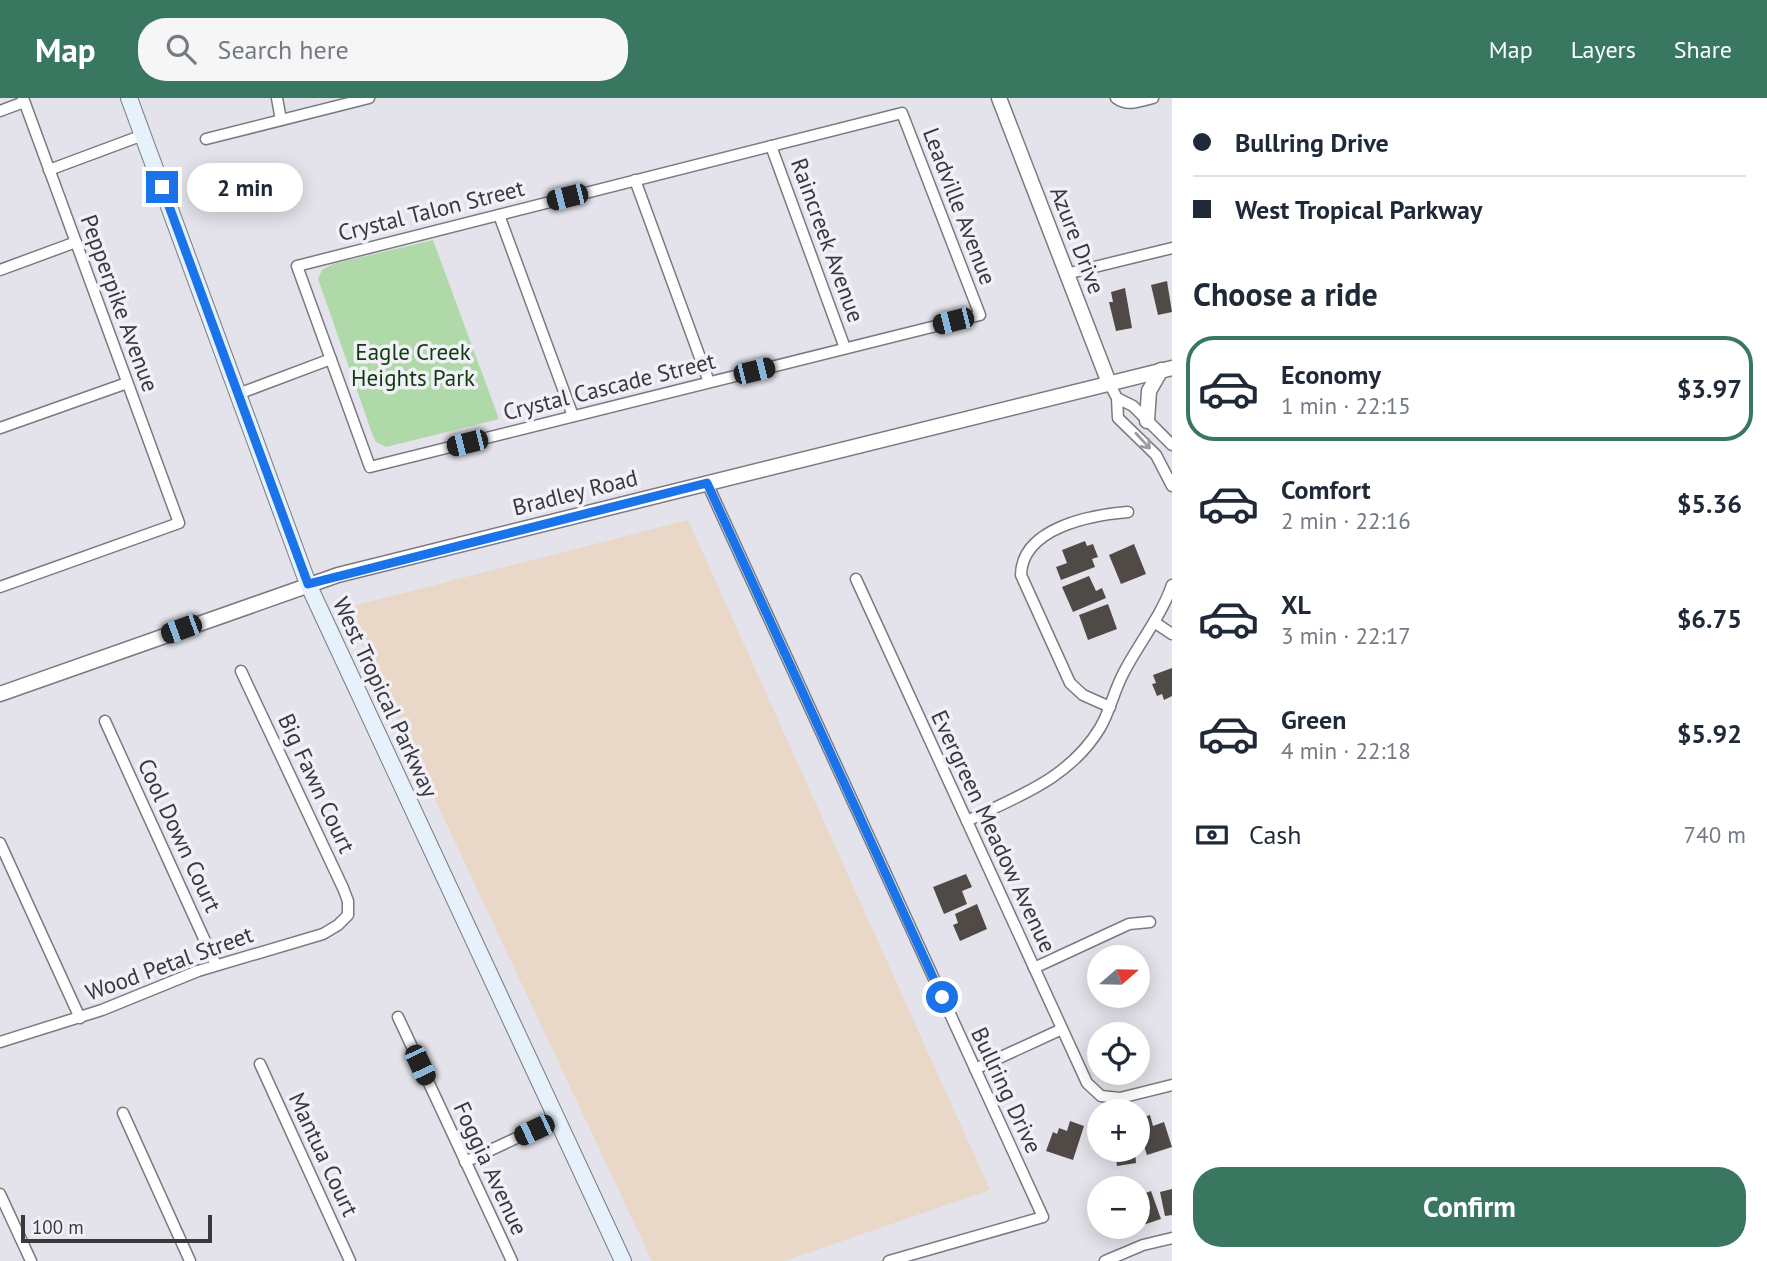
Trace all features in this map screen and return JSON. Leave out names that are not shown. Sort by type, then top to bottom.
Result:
[{"type":"main road","name":"West Tropical Parkway","points":[[129,98],[308,584],[623,1261]]},
{"type":"street","points":[[277,98],[281,121]]},
{"type":"street","points":[[206,139],[369,98]]},
{"type":"street","name":"Azure Drive","points":[[999,98],[1117,398],[1118,418],[1156,455],[1172,486]]},
{"type":"street","points":[[1119,100],[1132,103],[1153,98]]},
{"type":"street","points":[[0,111],[24,100]]},
{"type":"street","name":"Pepperpike Avenue","points":[[0,587],[178,523],[24,100]]},
{"type":"street","name":"Crystal Talon Street","points":[[331,359],[297,266],[902,113]]},
{"type":"street","name":"Leadville Avenue","points":[[902,113],[980,315]]},
{"type":"street","points":[[49,170],[143,135]]},
{"type":"street","name":"Raincreek Avenue","points":[[771,146],[845,348]]},
{"type":"street","points":[[635,180],[709,382]]},
{"type":"street","points":[[499,215],[573,416]]},
{"type":"street","points":[[0,270],[76,242]]},
{"type":"street","points":[[1066,274],[1172,248]]},
{"type":"street","name":"Crystal Cascade Street","points":[[331,359],[370,467],[980,315]]},
{"type":"street","points":[[238,394],[331,359]]},
{"type":"street","points":[[1147,421],[1149,391],[1166,369]]},
{"type":"street","name":"Bradley Road","points":[[0,694],[308,584],[1166,369]]},
{"type":"street","points":[[0,428],[127,383]]},
{"type":"street","name":"Azure Drive","points":[[1117,398],[1133,406],[1172,445]]},
{"type":"street","name":"Bullring Drive","points":[[707,483],[1043,1217],[890,1261]]},
{"type":"street","points":[[1110,707],[1083,695],[1070,683],[1021,575],[1021,562],[1026,551],[1046,534],[1097,514],[1128,512]]},
{"type":"street","name":"Evergreen Meadow Avenue","points":[[856,579],[1087,1083],[1101,1096],[1120,1098],[1172,1085]]},
{"type":"street","points":[[967,821],[1051,780],[1085,751],[1101,726],[1123,674],[1172,585]]},
{"type":"street","points":[[1154,622],[1172,634]]},
{"type":"street","name":"Big Fawn Court","points":[[241,671],[343,888],[348,901],[348,915]]},
{"type":"street","name":"Cool Down Court","points":[[105,721],[216,965]]},
{"type":"street","points":[[0,843],[80,1018]]},
{"type":"street","name":"Wood Petal Street","points":[[0,1042],[80,1018],[216,965],[323,934],[348,915]]},
{"type":"street","points":[[1034,968],[1129,924],[1150,922]]},
{"type":"street","name":"Foggia Avenue","points":[[398,1017],[512,1261]]},
{"type":"street","points":[[975,1069],[1062,1029]]},
{"type":"street","name":"Mantua Court","points":[[260,1064],[350,1261]]},
{"type":"street","points":[[123,1113],[190,1261]]},
{"type":"street","points":[[465,1162],[557,1119]]},
{"type":"street","points":[[0,1194],[31,1261]]},
{"type":"street","points":[[1105,1261],[1143,1245],[1172,1238]]},
{"type":"shaded area","points":[[688,520],[990,1190],[784,1261],[652,1261],[345,608]]},
{"type":"green space","name":"Eagle Creek Heights Park","points":[[433,240],[499,419],[386,447],[376,442],[373,436],[318,279],[322,270],[333,264]]},
{"type":"building","points":[[1167,281],[1172,312],[1158,315],[1151,285]]},
{"type":"building","points":[[1125,288],[1132,328],[1116,331],[1109,302],[1113,302],[1111,292]]},
{"type":"building","points":[[1085,541],[1087,546],[1093,544],[1098,557],[1092,559],[1095,567],[1061,580],[1056,567],[1067,563],[1062,550]]},
{"type":"building","points":[[1134,544],[1146,574],[1121,584],[1109,555]]},
{"type":"building","points":[[1089,576],[1096,591],[1102,588],[1106,598],[1073,612],[1062,587]]},
{"type":"building","points":[[1108,604],[1117,629],[1088,640],[1079,615]]},
{"type":"building","points":[[1172,668],[1172,696],[1164,700],[1162,694],[1157,696],[1152,684],[1156,683],[1153,675]]},
{"type":"building","points":[[966,874],[972,887],[962,891],[967,904],[944,914],[933,887]]},
{"type":"building","points":[[977,904],[987,929],[960,941],[953,925],[958,923],[955,914]]},
{"type":"building","points":[[1150,1115],[1153,1126],[1164,1122],[1172,1147],[1150,1154]]},
{"type":"building","points":[[1070,1121],[1084,1126],[1073,1160],[1046,1151],[1053,1132],[1057,1134],[1059,1128],[1067,1131]]},
{"type":"building","points":[[1116,1162],[1136,1162],[1136,1163],[1117,1166]]},
{"type":"building","points":[[1172,1189],[1172,1215],[1165,1216],[1160,1192]]},
{"type":"building","points":[[1150,1191],[1161,1219],[1150,1223]]},
{"type":"route","points":[[162,187],[308,584],[707,483],[942,997]]}]
